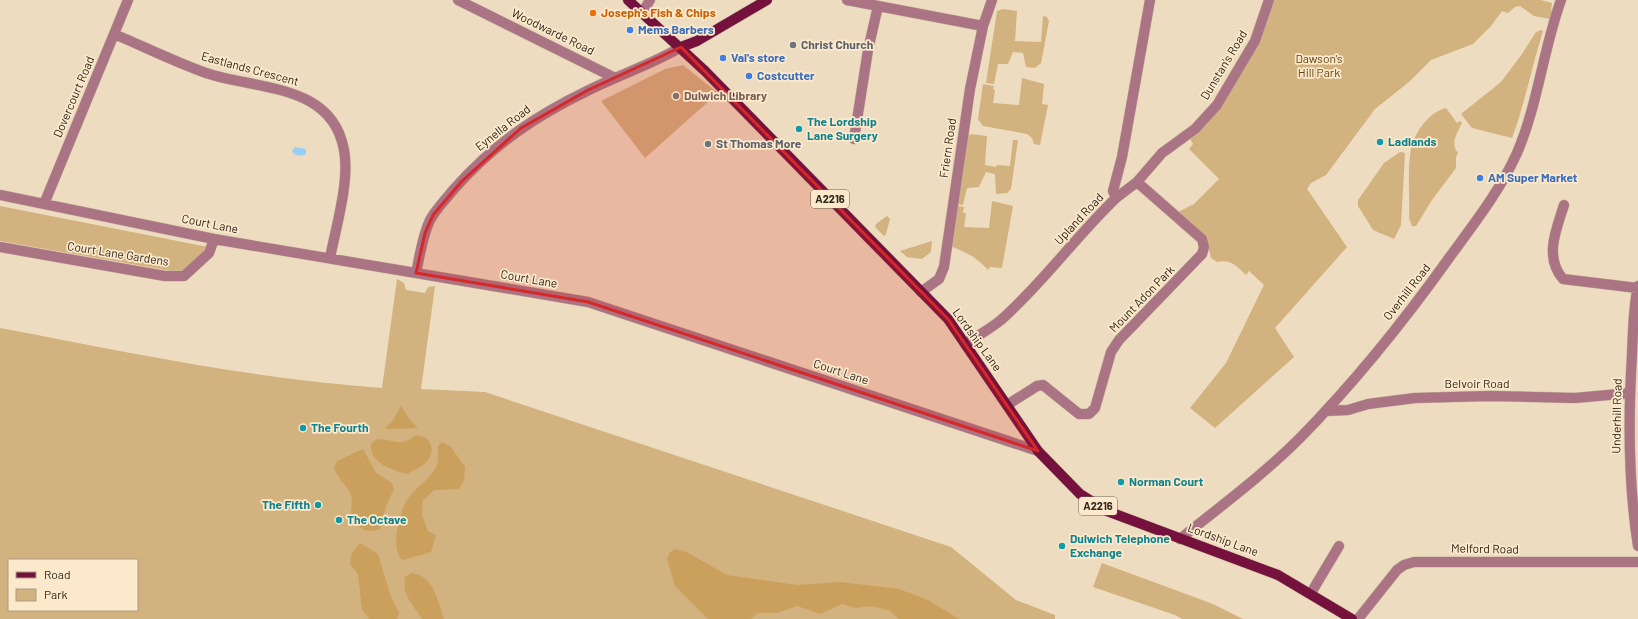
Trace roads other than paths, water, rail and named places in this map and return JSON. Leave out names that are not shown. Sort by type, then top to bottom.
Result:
[{"type":"main road","name":"Lordship Lane","points":[[628,0],[681,48],[948,319],[1038,451],[1080,494],[1103,509],[1180,539],[1229,555],[1278,575],[1352,619]]},
{"type":"main road","points":[[681,48],[698,41],[767,0]]},
{"type":"street","name":"Dovercourt Road","points":[[44,204],[128,0]]},
{"type":"street","name":"Woodwarde Road","points":[[458,0],[615,78]]},
{"type":"street","points":[[642,13],[650,0]]},
{"type":"street","points":[[847,0],[983,26]]},
{"type":"street","name":"Friern Road","points":[[921,292],[939,279],[944,267],[964,126],[983,26],[992,0]]},
{"type":"street","name":"Upland Road","points":[[965,344],[1000,320],[1060,258],[1093,220],[1116,198],[1113,191],[1122,157],[1150,0]]},
{"type":"street","name":"Dunstan's Road","points":[[1116,198],[1137,182],[1162,154],[1195,129],[1217,105],[1255,41],[1269,0]]},
{"type":"street","name":"Overhill Road","points":[[1180,539],[1240,491],[1293,445],[1326,411],[1420,299],[1498,188],[1516,154],[1527,127],[1560,0]]},
{"type":"street","points":[[854,139],[868,50],[878,6]]},
{"type":"street","name":"Eastlands Crescent","points":[[114,34],[207,73],[300,96],[315,103],[328,115],[340,134],[345,159],[344,177],[330,258]]},
{"type":"street","name":"Eynella Road","points":[[416,273],[421,245],[433,215],[480,162],[508,138],[533,120],[615,78],[662,58],[681,48]]},
{"type":"street","name":"Mount Adon Park","points":[[1007,405],[1038,386],[1043,385],[1080,414],[1089,414],[1095,408],[1110,352],[1119,340],[1202,254],[1204,247],[1202,239],[1137,182]]},
{"type":"street","name":"Court Lane","points":[[0,195],[214,239],[588,302],[1038,451]]},
{"type":"street","points":[[1564,205],[1553,240],[1552,258],[1556,271],[1563,279],[1638,287]]},
{"type":"street","name":"Court Lane Gardens","points":[[0,247],[165,276],[184,276],[209,253],[214,239]]},
{"type":"street","name":"Underhill Road","points":[[1638,287],[1634,311],[1629,454],[1633,516],[1638,546]]},
{"type":"street","name":"Belvoir Road","points":[[1326,411],[1348,410],[1368,404],[1415,398],[1490,396],[1575,398],[1630,393]]},
{"type":"street","points":[[1311,594],[1339,546]]},
{"type":"street","name":"Melford Road","points":[[1358,619],[1397,570],[1404,565],[1414,562],[1638,562]]},
{"type":"water","points":[[295,147],[306,149],[306,154],[300,156],[294,154],[292,151]]},
{"type":"place","name":"Joseph's Fish & Chips","points":[[593,13]]},
{"type":"place","name":"Mems Barbers","points":[[630,30]]},
{"type":"place","name":"Christ Church","points":[[793,45]]},
{"type":"place","name":"Val's store","points":[[723,58]]},
{"type":"place","name":"Costcutter","points":[[749,76]]},
{"type":"place","name":"Dulwich Library","points":[[676,96]]},
{"type":"place","name":"The Lordship Lane Surgery","points":[[799,129]]},
{"type":"place","name":"Ladlands","points":[[1380,142]]},
{"type":"place","name":"St Thomas More","points":[[708,144]]},
{"type":"place","name":"AM Super Market","points":[[1480,178]]},
{"type":"place","name":"The Fourth","points":[[303,428]]},
{"type":"place","name":"Norman Court","points":[[1121,482]]},
{"type":"place","name":"The Fifth","points":[[318,505]]},
{"type":"place","name":"The Octave","points":[[339,520]]},
{"type":"place","name":"Dulwich Telephone Exchange","points":[[1062,546]]},
{"type":"park label","name":"Dawson's Hill Park","points":[[1319,66]]}]
